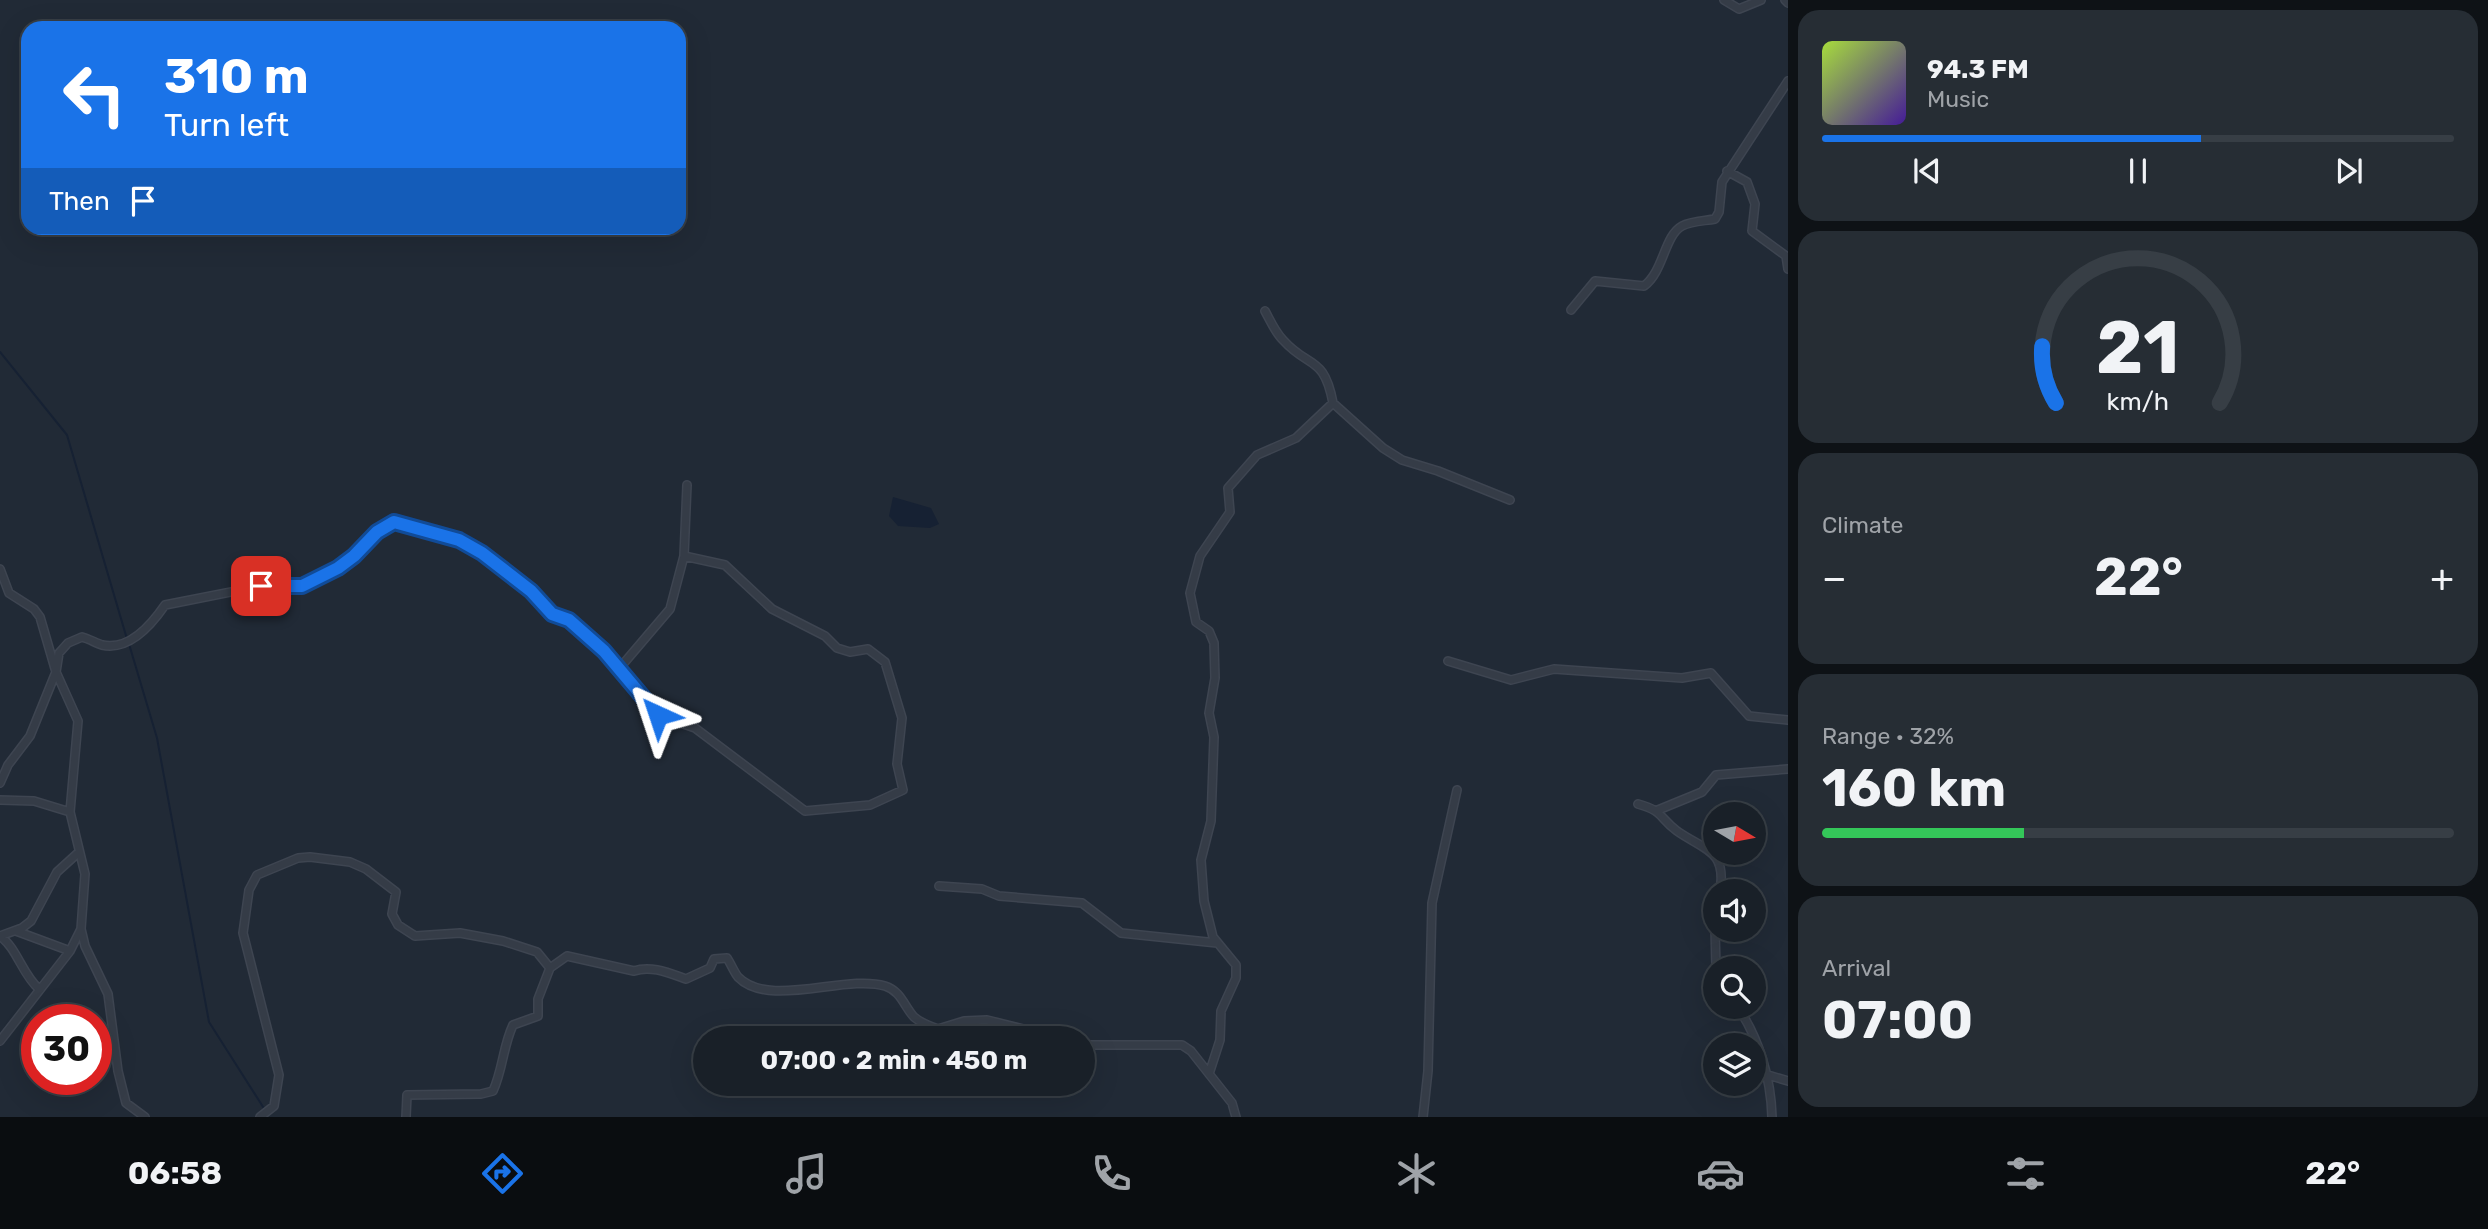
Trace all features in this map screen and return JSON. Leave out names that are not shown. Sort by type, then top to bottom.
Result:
[{"type":"street","points":[[1724,0],[1739,9],[1761,0]]},
{"type":"street","points":[[1571,310],[1595,281],[1608,280],[1631,287],[1644,286],[1651,281],[1671,238],[1680,227],[1715,219],[1719,212],[1722,182],[1727,171],[1788,81]]},
{"type":"street","points":[[1727,171],[1747,182],[1755,204],[1752,231],[1786,256],[1788,269]]},
{"type":"street","points":[[1265,311],[1283,341],[1315,363],[1324,373],[1332,391],[1333,403],[1383,449],[1402,460],[1510,500]]},
{"type":"street","points":[[1209,1073],[1220,1040],[1221,1011],[1236,978],[1236,965],[1217,943],[1204,901],[1201,860],[1211,821],[1214,737],[1209,713],[1214,678],[1214,643],[1209,631],[1196,622],[1190,593],[1200,556],[1230,512],[1228,488],[1233,481],[1256,455],[1296,438],[1333,403]]},
{"type":"street","points":[[618,670],[670,610],[684,556],[687,485]]},
{"type":"street","points":[[0,783],[8,765],[30,736],[56,672],[59,653],[68,643],[82,637],[103,645],[128,640],[153,622],[165,605],[176,602],[193,602],[261,586],[302,586],[338,568],[377,532],[394,522],[459,540],[482,553],[531,591],[552,614],[575,624],[604,651],[658,715],[695,728],[805,811],[870,805],[903,790],[897,764],[902,718],[885,662],[880,656],[868,649],[850,652],[837,648],[825,636],[772,609],[724,565],[684,556]]},
{"type":"street","points":[[0,569],[9,593],[34,609],[40,618],[56,672],[78,721],[70,812],[85,874],[81,929],[85,946],[108,994],[126,1103],[145,1117]]},
{"type":"street","points":[[1448,661],[1511,680],[1554,669],[1682,678],[1711,673],[1749,716],[1788,720]]},
{"type":"street","points":[[1658,810],[1702,792],[1716,775],[1788,769]]},
{"type":"street","points":[[1423,1117],[1432,903],[1457,790]]},
{"type":"street","points":[[0,800],[34,802],[70,812]]},
{"type":"street","points":[[1638,804],[1658,810],[1674,829],[1701,843],[1716,857],[1723,873],[1722,879]]},
{"type":"street","points":[[39,989],[20,967],[9,943],[0,936],[31,921],[57,872],[79,852]]},
{"type":"street","points":[[260,1117],[274,1106],[279,1075],[243,933],[249,890],[257,875],[298,858],[350,862],[366,869],[396,892],[392,915],[398,925],[415,936],[460,933],[503,941],[537,952],[550,968]]},
{"type":"street","points":[[939,886],[982,890],[999,896],[1082,903],[1121,933],[1217,943]]},
{"type":"street","points":[[0,1041],[70,951],[81,929]]},
{"type":"street","points":[[15,931],[70,951]]},
{"type":"street","points":[[406,1117],[407,1095],[481,1094],[493,1091],[502,1071],[506,1039],[513,1025],[538,1016],[538,999],[550,968],[567,956],[634,971],[657,970],[686,979],[710,968],[714,959],[727,958],[737,976],[748,984],[771,990],[841,985],[885,986],[901,996],[914,1017],[931,1026]]},
{"type":"street","points":[[1746,1019],[1768,1075],[1772,1117]]},
{"type":"street","points":[[950,1026],[964,1021],[988,1020],[1012,1026]]},
{"type":"street","points":[[1095,1045],[1182,1045],[1191,1051],[1232,1103],[1236,1117]]},
{"type":"street","points":[[1768,1075],[1788,1081]]},
{"type":"water","points":[[893,497],[931,508],[939,524],[930,528],[898,526],[889,516]]},
{"type":"waterway","points":[[0,352],[67,435],[127,639]]},
{"type":"waterway","points":[[129,644],[157,738],[209,1022],[265,1110]]},
{"type":"route","points":[[261,586],[302,586],[338,568],[385,525],[394,522],[459,540],[471,545],[531,591],[552,614],[575,624],[604,651],[623,677],[658,715]]}]
